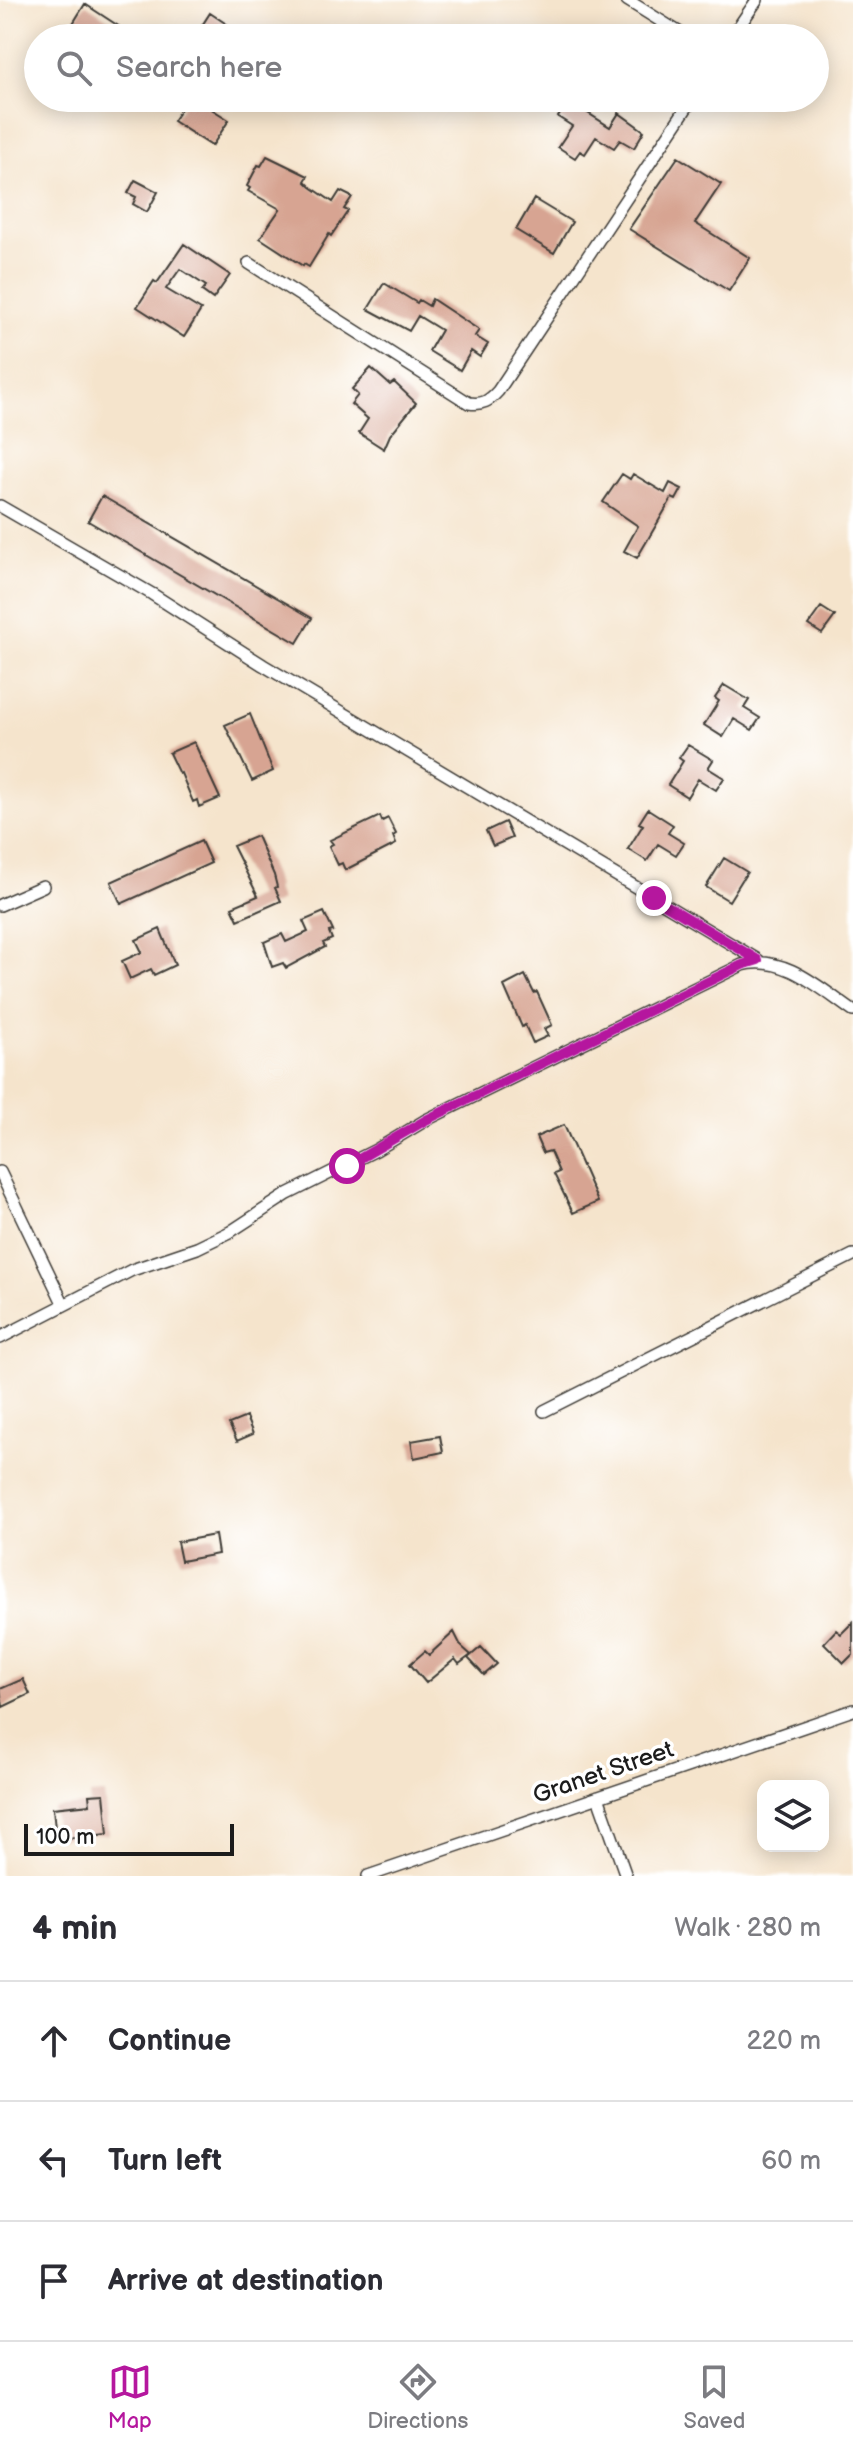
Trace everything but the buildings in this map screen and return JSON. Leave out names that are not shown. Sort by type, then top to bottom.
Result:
[{"type":"street","points":[[627,0],[666,24]]},
{"type":"street","points":[[741,24],[757,0]]},
{"type":"street","points":[[249,263],[469,403],[488,401],[498,391],[684,112]]},
{"type":"street","points":[[0,506],[152,594],[263,665],[758,960],[773,962],[794,972],[853,1011]]},
{"type":"street","points":[[0,905],[43,886]]},
{"type":"street","points":[[0,1338],[145,1265],[197,1248],[230,1232],[288,1194],[347,1166],[426,1120],[742,965],[758,960]]},
{"type":"street","points":[[0,1172],[64,1305]]},
{"type":"street","points":[[544,1411],[853,1255]]},
{"type":"street","name":"Granet Street","points":[[368,1876],[853,1710]]},
{"type":"street","points":[[598,1797],[626,1876]]},
{"type":"route","points":[[347,1166],[426,1120],[742,965],[758,960],[654,898]]}]
